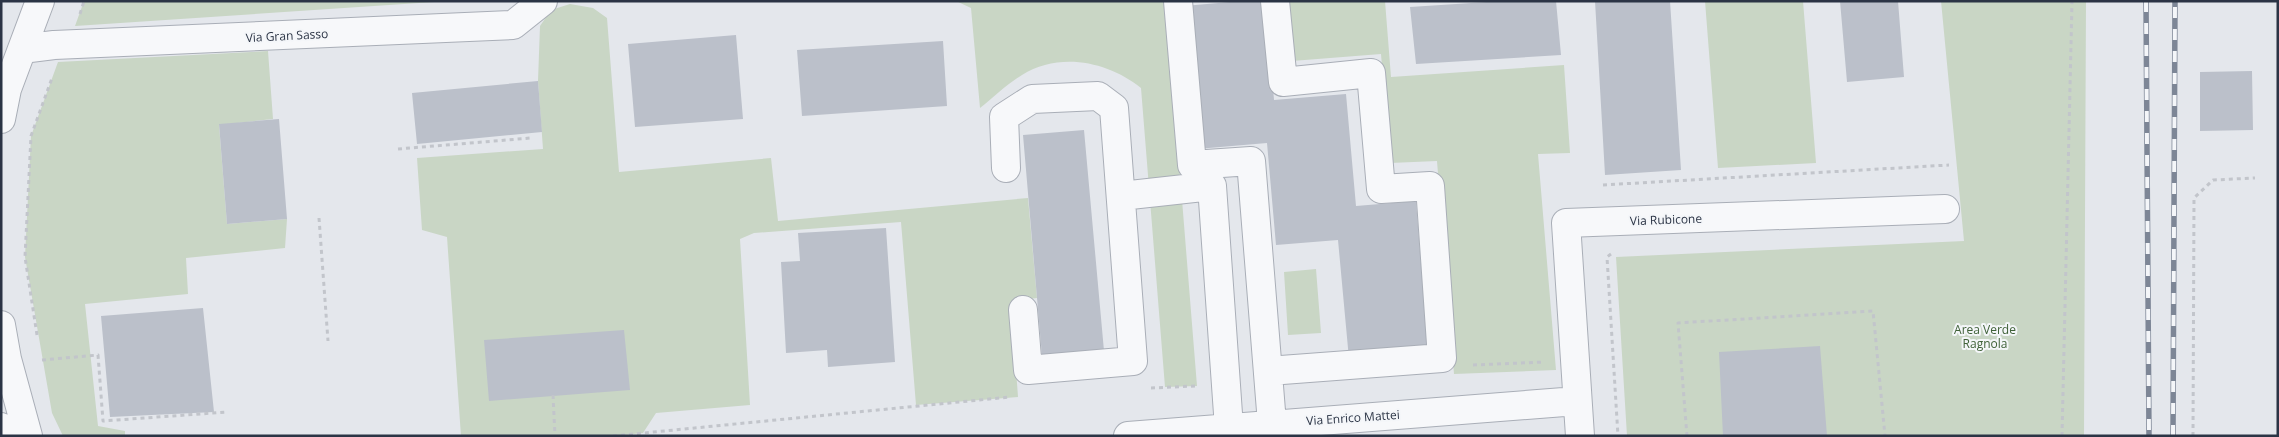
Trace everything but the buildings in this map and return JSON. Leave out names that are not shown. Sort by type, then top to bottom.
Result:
[{"type":"street","points":[[1,119],[4,89],[22,49],[40,1]]},
{"type":"street","name":"Via Gran Sasso","points":[[22,49],[54,45],[513,25],[543,1]]},
{"type":"street","points":[[1178,1],[1192,165],[1250,161],[1273,430]]},
{"type":"street","points":[[1268,371],[1442,358],[1430,186],[1381,189],[1371,74],[1283,82],[1275,1]]},
{"type":"street","points":[[1006,168],[1004,117],[1032,99],[1098,96],[1114,108],[1133,361],[1028,370],[1023,310]]},
{"type":"street","points":[[1121,196],[1212,186],[1229,428]]},
{"type":"street","name":"Via Rubicone","points":[[1577,401],[1566,223],[1945,209]]},
{"type":"street","points":[[1,326],[7,358],[28,436]]},
{"type":"street","points":[[1577,401],[1580,436]]},
{"type":"street","name":"Via Enrico Mattei","points":[[1128,436],[1229,428],[1273,430],[1577,401]]},
{"type":"street","points":[[1,427],[22,436]]},
{"type":"path","points":[[2062,436],[2072,1]]},
{"type":"path","points":[[39,342],[25,257],[31,136],[54,71]]},
{"type":"path","points":[[398,149],[532,138]]},
{"type":"path","points":[[1603,185],[1949,165]]},
{"type":"path","points":[[2193,436],[2194,198],[2214,180],[2255,178]]},
{"type":"path","points":[[318,218],[328,342]]},
{"type":"path","points":[[1617,249],[1607,257],[1618,436]]},
{"type":"path","points":[[1686,436],[1678,323],[1873,311],[1885,436]]},
{"type":"path","points":[[40,351],[43,369]]},
{"type":"path","points":[[42,360],[98,355],[103,421],[227,412]]},
{"type":"path","points":[[553,396],[555,436]]},
{"type":"green space","points":[[84,1],[449,1],[75,26]]},
{"type":"green space","points":[[956,1],[1166,1],[1197,386],[1165,387],[1141,88],[1128,79],[1099,66],[1084,63],[1052,63],[1022,75],[980,108],[971,8]]},
{"type":"green space","points":[[1286,1],[1385,1],[1391,77],[1564,65],[1570,153],[1538,154],[1556,370],[1454,374],[1437,161],[1390,163],[1381,54],[1292,61]]},
{"type":"green space","points":[[1705,1],[1803,1],[1816,163],[1718,168]]},
{"type":"green space","name":"Area Verde Ragnola","points":[[1941,1],[2086,1],[2084,436],[1627,436],[1616,257],[1964,241]]},
{"type":"green space","points":[[570,4],[593,8],[607,18],[619,172],[771,158],[778,221],[1028,198],[1037,298],[1011,301],[1018,397],[916,405],[901,222],[754,233],[740,239],[750,405],[656,413],[643,433],[613,436],[461,436],[447,237],[422,230],[417,158],[543,149],[538,81],[540,26],[551,10]]},
{"type":"green space","points":[[268,51],[273,119],[219,125],[227,224],[287,219],[285,248],[186,258],[188,294],[85,304],[98,426],[125,431],[125,436],[63,436],[52,413],[25,257],[31,136],[58,62]]},
{"type":"green space","points":[[1316,269],[1321,333],[1288,335],[1284,272]]},
{"type":"railway","points":[[2146,1],[2149,436]]},
{"type":"railway","points":[[2173,436],[2175,1]]}]
